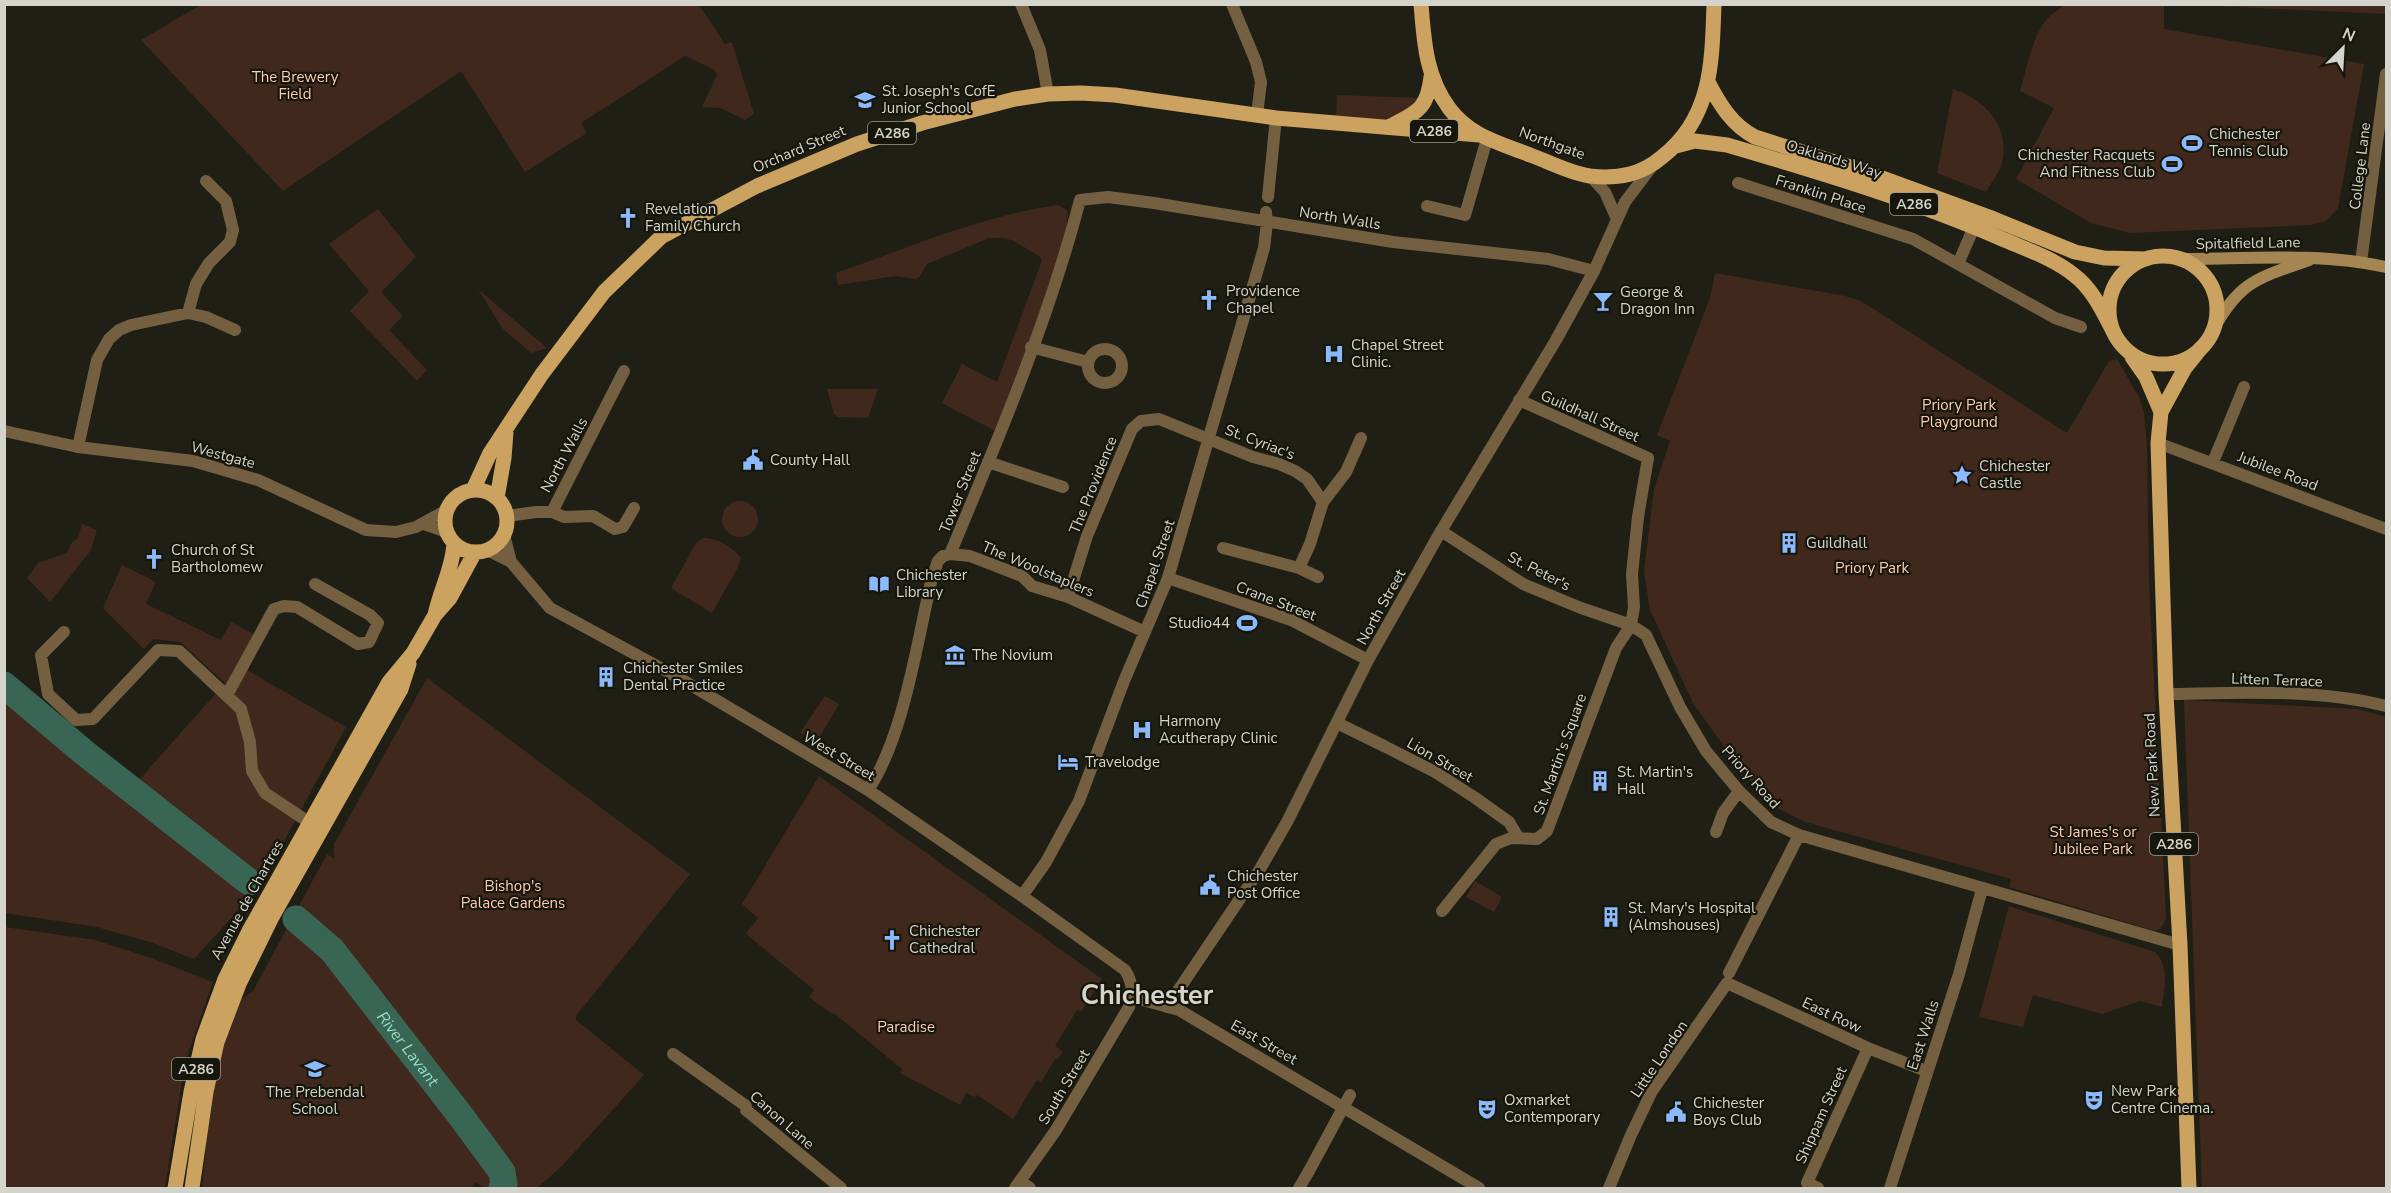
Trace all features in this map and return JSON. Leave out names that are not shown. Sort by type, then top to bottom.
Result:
[{"type":"main road","name":"A286","points":[[1389,128],[1421,110],[1428,96],[1431,77],[1425,53],[1421,4]]},
{"type":"main road","name":"Northgate","points":[[1431,77],[1449,108],[1466,126],[1483,137],[1566,170],[1590,176],[1630,175],[1654,164],[1676,146],[1689,132],[1698,114],[1708,82],[1714,4]]},
{"type":"main road","name":"Oaklands Way","points":[[1708,82],[1723,110],[1743,131],[1755,136],[1866,172],[1989,217],[2075,252],[2103,258],[2146,259]]},
{"type":"main road","name":"Orchard Street","points":[[472,490],[490,453],[543,374],[604,292],[661,237],[757,186],[857,144],[922,123],[1015,99],[1048,94],[1115,95],[1276,118],[1483,137]]},
{"type":"main road","name":"Oaklands Way","points":[[1676,146],[1695,141],[1727,145],[1894,197],[2040,255],[2074,274],[2094,297],[2115,335]]},
{"type":"main road","points":[[2162,257],[2178,259],[2200,272],[2214,293],[2217,313],[2212,333],[2201,348],[2184,360],[2161,364],[2145,361],[2125,349],[2115,335],[2110,321],[2109,306],[2114,287],[2129,268],[2146,259],[2162,257]]},
{"type":"main road","name":"Spitalfield Lane","points":[[2212,333],[2227,305],[2243,289],[2269,274],[2319,257]]},
{"type":"main road","name":"Spitalfield Lane","points":[[2178,259],[2319,257],[2386,267]]},
{"type":"main road","name":"New Park Road","points":[[2189,1188],[2180,945],[2166,694],[2158,443],[2160,412],[2185,368],[2201,348]]},
{"type":"main road","name":"New Park Road","points":[[2125,349],[2141,368],[2160,412]]},
{"type":"main road","name":"Orchard Street","points":[[497,498],[506,432]]},
{"type":"main road","points":[[472,490],[490,493],[497,498],[502,503],[507,516],[504,535],[494,546],[481,551],[468,550],[451,537],[445,520],[447,510],[457,496],[472,490]]},
{"type":"main road","name":"Avenue de Chartres","points":[[435,615],[440,592],[451,567],[451,537]]},
{"type":"main road","name":"Avenue de Chartres","points":[[175,1188],[202,1039],[237,954],[389,682],[413,653],[435,615],[450,598],[481,551]]},
{"type":"main road","name":"Avenue de Chartres","points":[[192,1188],[206,1092],[217,1042],[239,984],[272,917],[401,690],[413,653]]},
{"type":"street","points":[[1021,4],[1040,50],[1048,94]]},
{"type":"street","points":[[1232,4],[1256,62],[1261,82],[1257,115]]},
{"type":"street","name":"College Lane","points":[[2361,262],[2386,74]]},
{"type":"street","points":[[1268,196],[1276,118]]},
{"type":"street","points":[[1426,206],[1466,215],[1483,137]]},
{"type":"street","name":"North Street","points":[[1167,1006],[1260,869],[1287,822],[1368,660],[1441,531],[1556,340],[1594,271],[1628,198],[1654,164]]},
{"type":"street","points":[[1590,176],[1605,192],[1617,219]]},
{"type":"street","points":[[188,313],[196,284],[209,263],[230,242],[233,230],[226,201],[206,181]]},
{"type":"street","name":"Franklin Place","points":[[1738,183],[1913,239],[2055,318],[2081,327]]},
{"type":"street","name":"North Walls","points":[[1080,200],[1108,197],[1266,217],[1393,242],[1548,259],[1594,271]]},
{"type":"street","name":"Tower Street","points":[[868,790],[875,779],[899,719],[934,570],[940,559],[950,554],[988,462],[1068,246],[1080,200]]},
{"type":"street","name":"Chapel Street","points":[[1022,896],[1046,862],[1080,801],[1168,578],[1264,248],[1266,217]]},
{"type":"street","points":[[1958,264],[1974,227]]},
{"type":"street","points":[[78,447],[97,360],[109,339],[119,330],[130,325],[188,313],[206,317],[235,330]]},
{"type":"street","points":[[1032,347],[1088,362]]},
{"type":"street","name":"North Walls","points":[[507,516],[552,512],[624,371]]},
{"type":"street","points":[[2213,462],[2244,387]]},
{"type":"street","name":"Guildhall Street","points":[[1519,400],[1648,458],[1632,574],[1634,607],[1631,625]]},
{"type":"street","name":"The Providence","points":[[1068,597],[1087,536],[1132,429],[1141,421],[1159,419],[1209,438]]},
{"type":"street","name":"Westgate","points":[[4,431],[78,447],[193,461],[258,480],[366,530],[396,532],[424,524],[447,510]]},
{"type":"street","name":"St. Cyriac's","points":[[1209,438],[1253,457],[1295,471],[1314,486],[1323,502]]},
{"type":"street","points":[[1299,568],[1310,544],[1323,502],[1346,472],[1361,438]]},
{"type":"street","name":"Jubilee Road","points":[[2158,443],[2386,529]]},
{"type":"street","points":[[988,462],[1063,487]]},
{"type":"street","points":[[552,512],[564,517],[593,516],[615,529],[623,527],[634,508]]},
{"type":"street","points":[[424,524],[451,537]]},
{"type":"street","name":"St. Peter's","points":[[1441,531],[1523,584],[1581,608],[1631,625]]},
{"type":"street","name":"West Street","points":[[504,535],[511,562],[550,608],[679,678],[868,790],[1120,966],[1130,980],[1132,997]]},
{"type":"street","points":[[1223,548],[1299,568],[1318,577]]},
{"type":"street","name":"West Street","points":[[481,551],[511,562]]},
{"type":"street","name":"The Woolstaplers","points":[[950,554],[970,556],[989,562],[1025,578],[1032,586],[1068,597],[1145,632]]},
{"type":"street","name":"Crane Street","points":[[1168,578],[1291,620],[1368,660]]},
{"type":"street","points":[[227,695],[274,609],[284,606],[297,607],[358,644],[369,642],[378,623],[370,615],[315,584]]},
{"type":"street","name":"Priory Road","points":[[1631,625],[1646,635],[1680,706],[1706,751],[1740,792],[1771,822],[1798,836],[2180,945]]},
{"type":"street","name":"St. Martin's Square","points":[[1442,911],[1496,844],[1518,837],[1538,839],[1547,831],[1616,648],[1631,625]]},
{"type":"street","points":[[64,632],[41,655],[48,694],[76,720],[93,719],[158,650],[179,651],[241,710],[250,742],[252,771],[265,793],[310,823]]},
{"type":"street","name":"Litten Terrace","points":[[2166,694],[2308,695],[2364,700],[2386,706]]},
{"type":"street","name":"Lion Street","points":[[1337,723],[1435,772],[1509,822],[1518,837]]},
{"type":"street","points":[[1716,832],[1723,813],[1740,792]]},
{"type":"street","name":"Little London","points":[[1609,1188],[1652,1091],[1728,978],[1798,836]]},
{"type":"street","name":"East Walls","points":[[1890,1188],[1959,974],[1982,889]]},
{"type":"street","name":"East Row","points":[[1728,978],[1868,1048],[1926,1071]]},
{"type":"street","name":"East Street","points":[[1132,997],[1179,1010],[1347,1101],[1479,1188]]},
{"type":"street","name":"South Street","points":[[1022,1186],[1129,1007],[1132,997]]},
{"type":"street","name":"Shippam Street","points":[[1818,1188],[1807,1183],[1868,1048]]},
{"type":"street","name":"Canon Lane","points":[[673,1054],[746,1106],[746,1110],[841,1188]]},
{"type":"street","points":[[1299,1188],[1347,1101]]},
{"type":"green space","name":"The Brewery Field","points":[[202,4],[699,5],[725,44],[732,42],[754,114],[745,120],[720,108],[702,107],[717,75],[713,69],[685,56],[581,123],[587,133],[525,172],[461,71],[283,191],[141,40]]},
{"type":"green space","points":[[2195,4],[2386,4],[2386,14],[2195,5]]},
{"type":"green space","name":"Chichester Tennis Club","points":[[2061,5],[2164,5],[2164,29],[2364,64],[2338,208],[2326,221],[2311,225],[2130,233],[2091,223],[2016,179],[2054,108],[2020,91],[2038,33],[2052,14],[2061,8]]},
{"type":"green space","points":[[1953,89],[1985,107],[1999,126],[2004,150],[2002,163],[1986,192],[1937,173]]},
{"type":"green space","points":[[1337,95],[1421,98],[1418,105],[1390,121],[1336,117]]},
{"type":"green space","points":[[1058,205],[1068,211],[1065,247],[997,432],[942,403],[962,364],[997,382],[1040,266],[1042,259],[1039,256],[1014,241],[989,238],[927,264],[919,277],[915,279],[895,276],[838,285],[836,273],[973,225]]},
{"type":"green space","points":[[378,209],[416,257],[381,292],[403,316],[389,330],[427,370],[417,381],[350,311],[369,291],[329,244]]},
{"type":"green space","name":"Priory Park","points":[[1715,273],[1845,296],[1861,301],[2067,433],[2109,361],[2117,359],[2139,397],[2144,412],[2147,446],[2149,583],[2166,916],[2160,928],[2155,931],[2009,887],[2011,879],[1805,822],[1775,807],[1740,769],[1693,703],[1650,610],[1644,571],[1654,489],[1670,441],[1657,435],[1710,298]]},
{"type":"green space","points":[[478,289],[547,348],[531,353],[502,328]]},
{"type":"green space","points":[[827,389],[878,389],[868,418],[838,417],[834,414]]},
{"type":"green space","points":[[740,501],[753,506],[758,519],[753,532],[740,537],[727,532],[722,519],[727,506]]},
{"type":"green space","points":[[82,524],[97,530],[91,550],[50,602],[27,578],[38,563],[67,553],[72,542],[78,538]]},
{"type":"green space","points":[[703,538],[724,544],[741,558],[712,613],[671,588],[696,543]]},
{"type":"green space","points":[[122,565],[156,582],[146,604],[221,640],[231,622],[254,634],[238,665],[346,727],[264,878],[252,895],[194,959],[153,943],[97,927],[5,913],[4,671],[138,781],[225,683],[180,642],[153,639],[144,649],[103,608]]},
{"type":"green space","name":"Bishop's Palace Gardens","points":[[427,678],[690,874],[576,1016],[576,1020],[644,1075],[562,1166],[537,1188],[483,1188],[476,1182],[471,1188],[202,1188],[211,1092],[222,1042],[238,1002],[253,991],[327,854],[334,859],[334,844]]},
{"type":"green space","points":[[825,696],[839,704],[818,740],[800,733]]},
{"type":"green space","points":[[2184,700],[2358,709],[2386,717],[2386,1188],[2202,1188]]},
{"type":"green space","name":"Paradise","points":[[819,776],[1102,979],[1081,1012],[1077,1010],[1055,1046],[1063,1052],[1057,1060],[1055,1059],[1041,1082],[1037,1080],[1013,1119],[977,1095],[975,1097],[966,1093],[960,1105],[900,1073],[902,1069],[834,1013],[832,1014],[809,997],[814,990],[746,934],[758,918],[742,904]]},
{"type":"green space","points":[[1475,881],[1502,897],[1494,912],[1466,897]]},
{"type":"green space","points":[[2009,906],[2155,952],[2163,964],[2164,971],[2162,1007],[2140,1001],[2102,1014],[2033,995],[2023,1027],[1979,1017]]},
{"type":"green space","points":[[5,927],[95,940],[151,958],[213,982],[185,1062],[165,1188],[5,1188]]},
{"type":"waterway","name":"River Lavant","points":[[4,685],[86,754],[249,882]]},
{"type":"waterway","name":"River Lavant","points":[[296,919],[332,950],[460,1115],[502,1172],[504,1185],[502,1188]]},
{"type":"place","name":"St. Joseph's CofE Junior School","points":[[865,100]]},
{"type":"place","name":"Chichester Tennis Club","points":[[2192,143]]},
{"type":"place","name":"Chichester Racquets And Fitness Club","points":[[2172,164]]},
{"type":"place","name":"Revelation Family Church","points":[[628,218]]},
{"type":"place","name":"Providence Chapel","points":[[1209,300]]},
{"type":"place","name":"George & Dragon Inn","points":[[1603,301]]},
{"type":"place","name":"Chapel Street Clinic.","points":[[1334,354]]},
{"type":"place","name":"County Hall","points":[[753,460]]},
{"type":"place","name":"Chichester Castle","points":[[1962,475]]},
{"type":"place","name":"Guildhall","points":[[1789,543]]},
{"type":"place","name":"Church of St Bartholomew","points":[[154,559]]},
{"type":"place","name":"Chichester Library","points":[[879,584]]},
{"type":"place","name":"Studio44","points":[[1247,623]]},
{"type":"place","name":"The Novium","points":[[955,655]]},
{"type":"place","name":"Chichester Smiles Dental Practice","points":[[606,677]]},
{"type":"place","name":"Harmony Acutherapy Clinic","points":[[1142,730]]},
{"type":"place","name":"Travelodge","points":[[1068,762]]},
{"type":"place","name":"St. Martin's Hall","points":[[1600,781]]},
{"type":"place","name":"Chichester Post Office","points":[[1210,885]]},
{"type":"place","name":"St. Mary's Hospital (Almshouses)","points":[[1611,917]]},
{"type":"place","name":"Chichester Cathedral","points":[[892,940]]},
{"type":"place","name":"The Prebendal School","points":[[315,1069]]},
{"type":"place","name":"New Park Centre Cinema.","points":[[2094,1100]]},
{"type":"place","name":"Oxmarket Contemporary","points":[[1487,1109]]},
{"type":"place","name":"Chichester Boys Club","points":[[1676,1112]]},
{"type":"district","name":"Chichester","points":[[1147,995]]},
{"type":"park label","name":"Priory Park Playground","points":[[1959,414]]},
{"type":"park label","name":"St James's or Jubilee Park","points":[[2093,840]]}]
